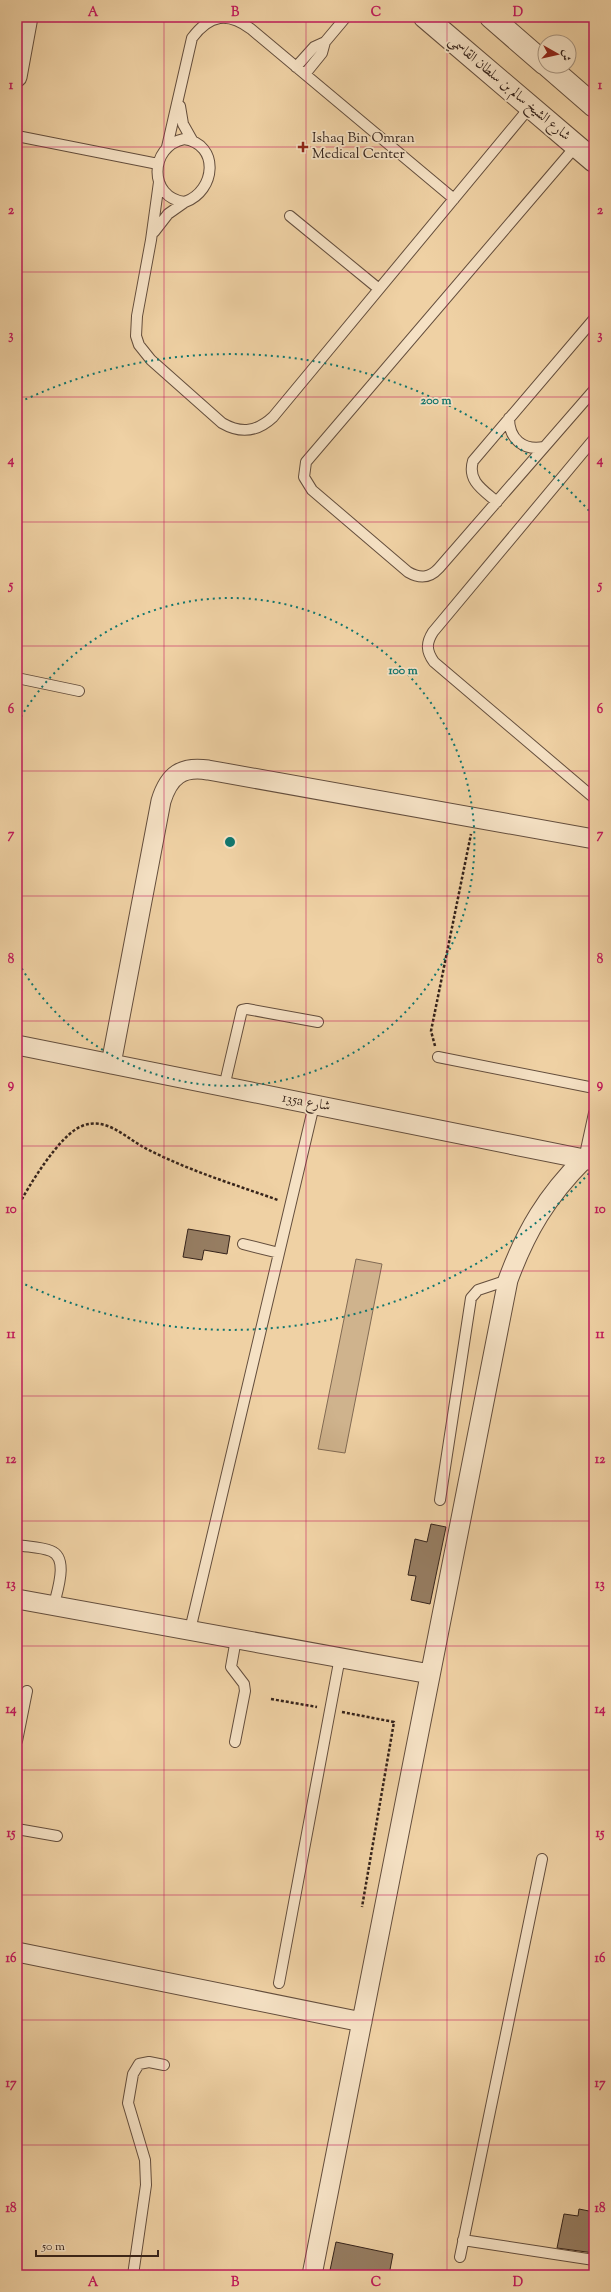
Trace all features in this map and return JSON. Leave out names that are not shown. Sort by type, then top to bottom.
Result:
[{"type":"street","points":[[17,77],[28,17]]},
{"type":"street","name":"شارع الشيخ سالم بن سلطان القاسمي","points":[[425,17],[594,161]]},
{"type":"street","points":[[491,17],[537,57]]},
{"type":"street","points":[[557,74],[594,106]]},
{"type":"street","points":[[111,1064],[165,788],[173,778],[183,771],[196,768],[594,839]]},
{"type":"street","name":"135a شارع","points":[[17,1045],[589,1160]]},
{"type":"street","points":[[312,2275],[508,1280],[520,1246],[538,1214],[561,1182],[589,1160]]},
{"type":"street","points":[[17,1598],[430,1674]]},
{"type":"street","points":[[17,1952],[362,2022]]},
{"type":"lane","points":[[454,199],[240,20],[227,17],[213,19],[200,26],[192,38],[180,98],[168,146],[158,164],[159,182],[151,240],[136,316],[136,336],[139,345],[151,360],[222,423],[232,429],[243,431],[254,430],[264,425],[379,289],[454,199],[530,107]]},
{"type":"lane","points":[[296,67],[314,47],[325,42],[346,17]]},
{"type":"lane","points":[[305,74],[322,54],[325,42]]},
{"type":"lane","points":[[151,240],[164,218],[185,202],[200,194],[209,177],[208,158],[204,150],[192,140],[181,115],[180,98]]},
{"type":"lane","points":[[17,136],[158,164]]},
{"type":"lane","points":[[168,146],[175,140],[192,140]]},
{"type":"lane","points":[[576,146],[306,462],[304,477],[312,490],[408,572],[421,577],[428,576],[440,568],[594,390]]},
{"type":"lane","points":[[159,182],[170,197],[185,202]]},
{"type":"lane","points":[[290,216],[379,289]]},
{"type":"lane","points":[[497,502],[475,483],[471,468],[478,454],[593,321]]},
{"type":"lane","points":[[509,418],[509,427],[518,443],[531,448],[544,447]]},
{"type":"lane","points":[[594,439],[433,632],[427,647],[429,655],[434,662],[594,798]]},
{"type":"lane","points":[[17,678],[79,691]]},
{"type":"lane","points":[[224,1087],[242,1010],[247,1009],[318,1022]]},
{"type":"lane","points":[[438,1057],[594,1088]]},
{"type":"lane","points":[[190,1630],[314,1105]]},
{"type":"lane","points":[[589,1160],[594,1113]]},
{"type":"lane","points":[[243,1244],[279,1253]]},
{"type":"lane","points":[[440,1500],[471,1298],[478,1290],[508,1280]]},
{"type":"lane","points":[[17,1545],[52,1551],[57,1555],[60,1568],[54,1605]]},
{"type":"lane","points":[[235,1742],[245,1691],[244,1684],[231,1667],[236,1639]]},
{"type":"lane","points":[[279,1983],[340,1657]]},
{"type":"lane","points":[[17,1741],[27,1691]]},
{"type":"lane","points":[[17,1829],[57,1836]]},
{"type":"lane","points":[[460,2257],[542,1859]]},
{"type":"lane","points":[[133,2275],[145,2198],[146,2173],[142,2148],[129,2109],[129,2098],[133,2074],[139,2064],[149,2062],[164,2064]]},
{"type":"lane","points":[[464,2240],[594,2260]]},
{"type":"path","points":[[438,1057],[431,1031],[474,818]]},
{"type":"path","points":[[17,1208],[42,1168],[64,1139],[77,1128],[94,1123],[111,1128],[172,1161],[290,1204]]},
{"type":"path","points":[[271,1698],[394,1722],[362,1907]]},
{"type":"shaded area","points":[[356,1259],[382,1264],[345,1453],[318,1449]]},
{"type":"building","points":[[188,1229],[230,1236],[227,1254],[204,1250],[202,1260],[183,1257]]},
{"type":"building","points":[[431,1524],[446,1527],[430,1604],[411,1600],[416,1576],[408,1575],[415,1539],[427,1542]]},
{"type":"building","points":[[579,2209],[594,2212],[594,2253],[557,2248],[564,2214],[578,2216]]},
{"type":"building","points":[[336,2242],[393,2254],[389,2275],[329,2275]]},
{"type":"place","name":"Ishaq Bin Omran Medical Center","points":[[303,147]]}]
